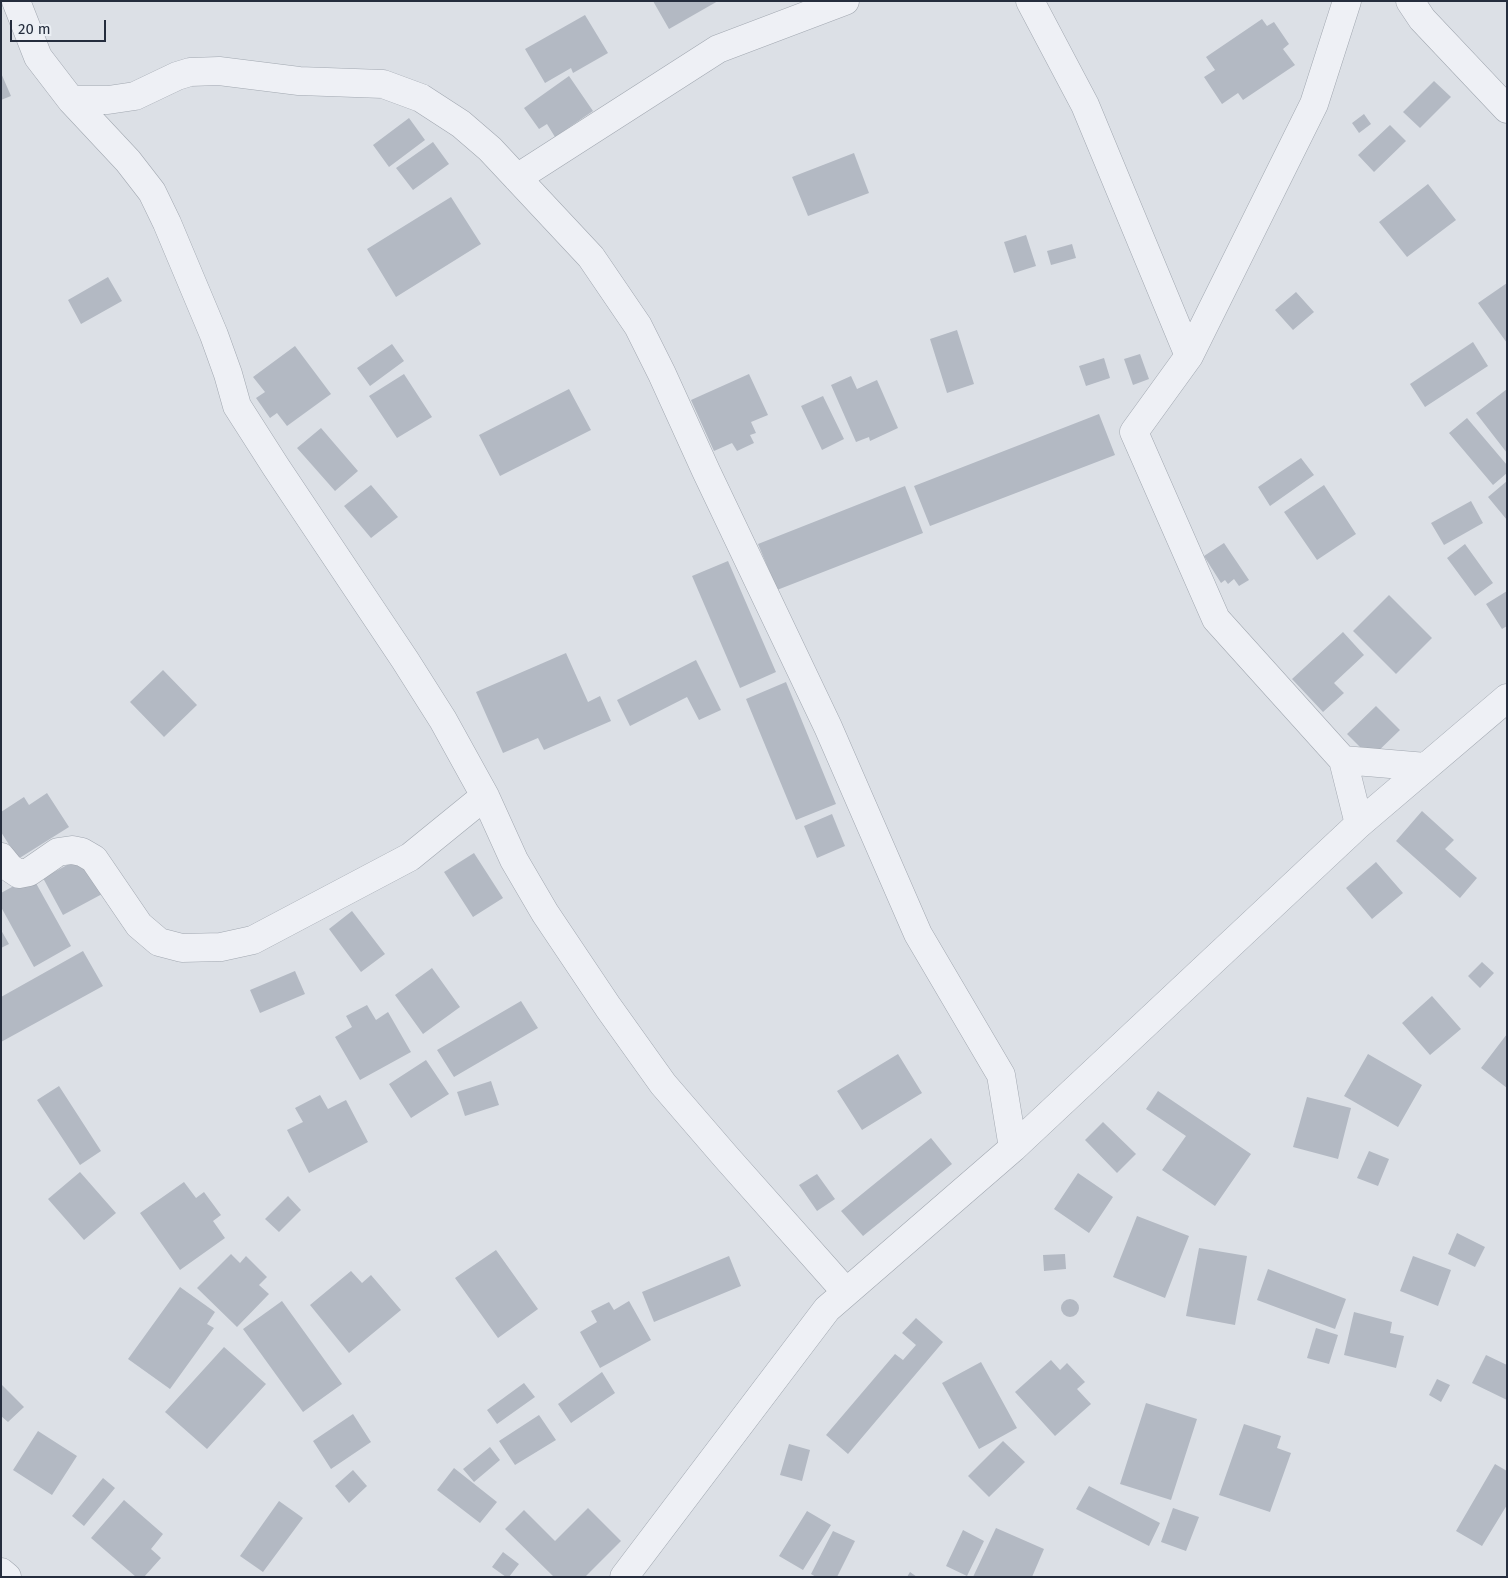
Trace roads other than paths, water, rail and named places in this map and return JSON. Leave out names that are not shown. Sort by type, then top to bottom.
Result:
[{"type":"street","points":[[16,1],[38,57],[71,100],[128,161],[152,192],[214,335],[238,406],[276,467],[443,720],[485,796],[514,860],[545,913],[613,1015],[664,1084],[846,1292]]},
{"type":"street","points":[[517,178],[718,49],[845,1]]},
{"type":"street","points":[[1030,1],[1085,104],[1189,356]]},
{"type":"street","points":[[1347,1],[1314,104],[1189,356],[1134,432],[1216,618],[1343,760],[1359,824]]},
{"type":"street","points":[[1410,1],[1422,19],[1507,109]]},
{"type":"street","points":[[71,100],[108,100],[135,96],[177,76],[190,72],[219,71],[299,81],[383,84],[421,98],[461,124],[490,149],[591,257],[638,326],[828,727],[918,934],[1001,1076],[1013,1148]]},
{"type":"street","points":[[624,1577],[827,1309],[1013,1148],[1359,824],[1507,698]]},
{"type":"street","points":[[1343,760],[1426,766]]},
{"type":"street","points":[[1,857],[10,868],[19,874],[29,872],[58,852],[72,850],[82,852],[94,859],[139,925],[159,942],[182,948],[221,947],[253,940],[410,858],[485,796]]},
{"type":"street","points":[[1,1572],[7,1577]]}]
